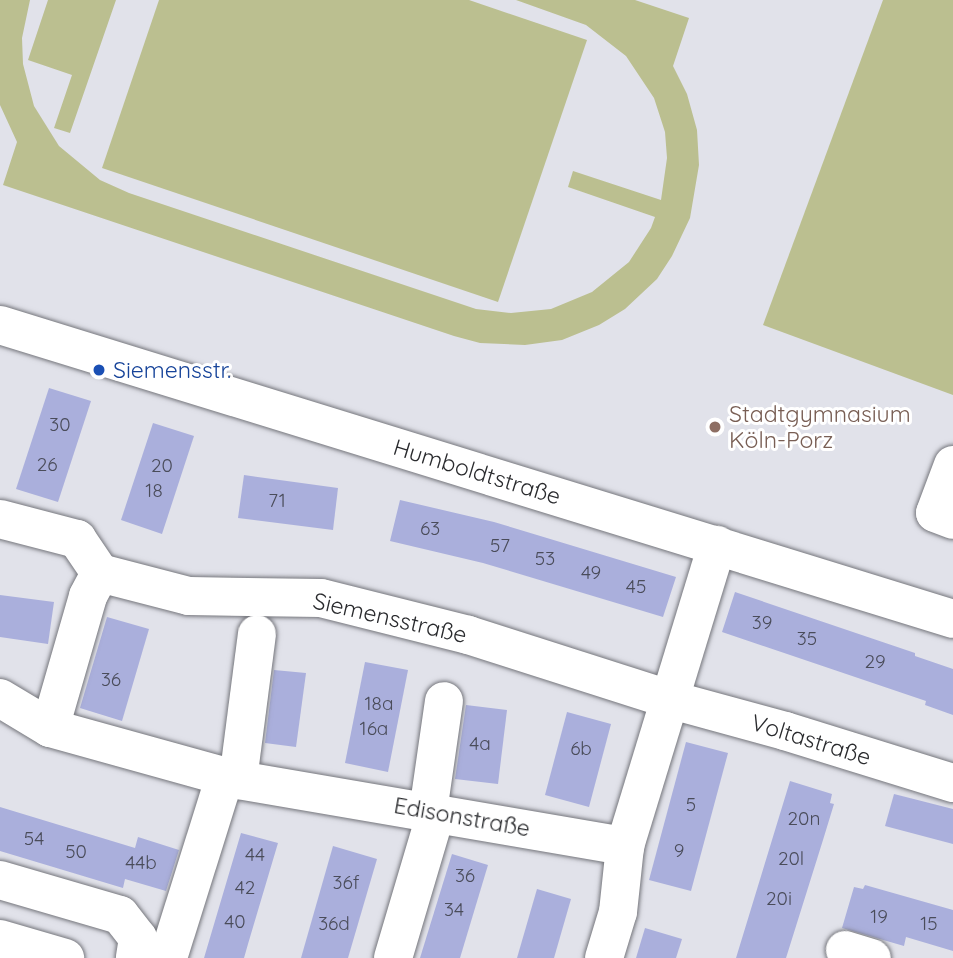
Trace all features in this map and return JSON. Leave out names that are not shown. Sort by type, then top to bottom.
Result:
[{"type":"street","name":"Humboldtstraße","points":[[0,325],[953,619]]},
{"type":"street","points":[[953,465],[935,513],[953,520]]},
{"type":"street","points":[[0,519],[77,540],[100,573],[88,596],[50,727]]},
{"type":"street","points":[[604,958],[618,912],[625,846],[716,545]]},
{"type":"street","name":"Siemensstraße","points":[[100,573],[189,596],[321,598],[468,635],[668,699]]},
{"type":"street","points":[[168,958],[232,778],[257,634]]},
{"type":"street","name":"Edisonstraße","points":[[0,698],[50,727],[232,778],[625,846]]},
{"type":"street","name":"Voltastraße","points":[[668,699],[785,731],[953,783]]},
{"type":"street","points":[[393,958],[432,812],[444,701]]},
{"type":"street","points":[[0,880],[120,915],[138,938],[135,958]]},
{"type":"street","points":[[0,939],[65,958]]},
{"type":"green space","points":[[0,0],[30,0],[22,38],[23,64],[34,106],[59,146],[100,180],[129,193],[476,309],[511,313],[551,309],[592,292],[629,262],[651,228],[655,217],[568,187],[573,171],[661,200],[667,158],[665,132],[654,98],[626,56],[586,25],[516,0],[635,0],[689,18],[673,66],[687,94],[697,130],[699,165],[690,218],[672,256],[657,279],[625,309],[599,325],[562,340],[525,345],[480,343],[454,336],[3,185],[17,142],[0,105]]},
{"type":"green space","points":[[48,0],[116,0],[70,133],[54,128],[72,75],[28,60]]},
{"type":"green space","points":[[159,0],[469,0],[587,40],[498,302],[102,168]]},
{"type":"green space","points":[[883,0],[953,0],[953,395],[763,325]]},
{"type":"building","points":[[49,388],[91,401],[58,502],[16,489]]},
{"type":"building","points":[[153,423],[194,436],[162,534],[121,520]]},
{"type":"building","points":[[244,475],[338,488],[333,530],[238,518]]},
{"type":"building","points":[[400,500],[494,522],[676,577],[663,617],[483,563],[390,541]]},
{"type":"building","points":[[735,592],[915,653],[915,656],[953,669],[953,715],[925,705],[926,701],[722,632]]},
{"type":"building","points":[[0,595],[54,602],[48,644],[0,637]]},
{"type":"building","points":[[107,617],[149,629],[122,721],[80,708]]},
{"type":"building","points":[[365,662],[408,670],[388,772],[345,763]]},
{"type":"building","points":[[274,670],[306,673],[296,747],[265,743]]},
{"type":"building","points":[[466,705],[507,710],[498,784],[455,779]]},
{"type":"building","points":[[567,712],[611,724],[589,807],[545,795]]},
{"type":"building","points":[[686,742],[728,753],[691,891],[649,880]]},
{"type":"building","points":[[790,781],[832,794],[830,803],[834,804],[786,958],[736,958]]},
{"type":"building","points":[[894,794],[953,809],[953,844],[885,826]]},
{"type":"building","points":[[0,807],[135,848],[138,837],[179,850],[166,891],[125,879],[123,888],[0,851]]},
{"type":"building","points":[[241,833],[278,843],[244,958],[204,958]]},
{"type":"building","points":[[333,846],[377,859],[348,958],[301,958]]},
{"type":"building","points":[[452,854],[488,865],[460,958],[420,958]]},
{"type":"building","points":[[865,885],[953,910],[953,951],[906,937],[904,946],[842,928],[854,887],[863,889]]},
{"type":"building","points":[[537,889],[571,899],[554,958],[517,958]]},
{"type":"building","points":[[645,928],[682,939],[676,958],[636,958]]},
{"type":"place","name":"Siemensstr.","points":[[99,370]]},
{"type":"place","name":"Stadtgymnasium Köln-Porz","points":[[715,427]]}]
